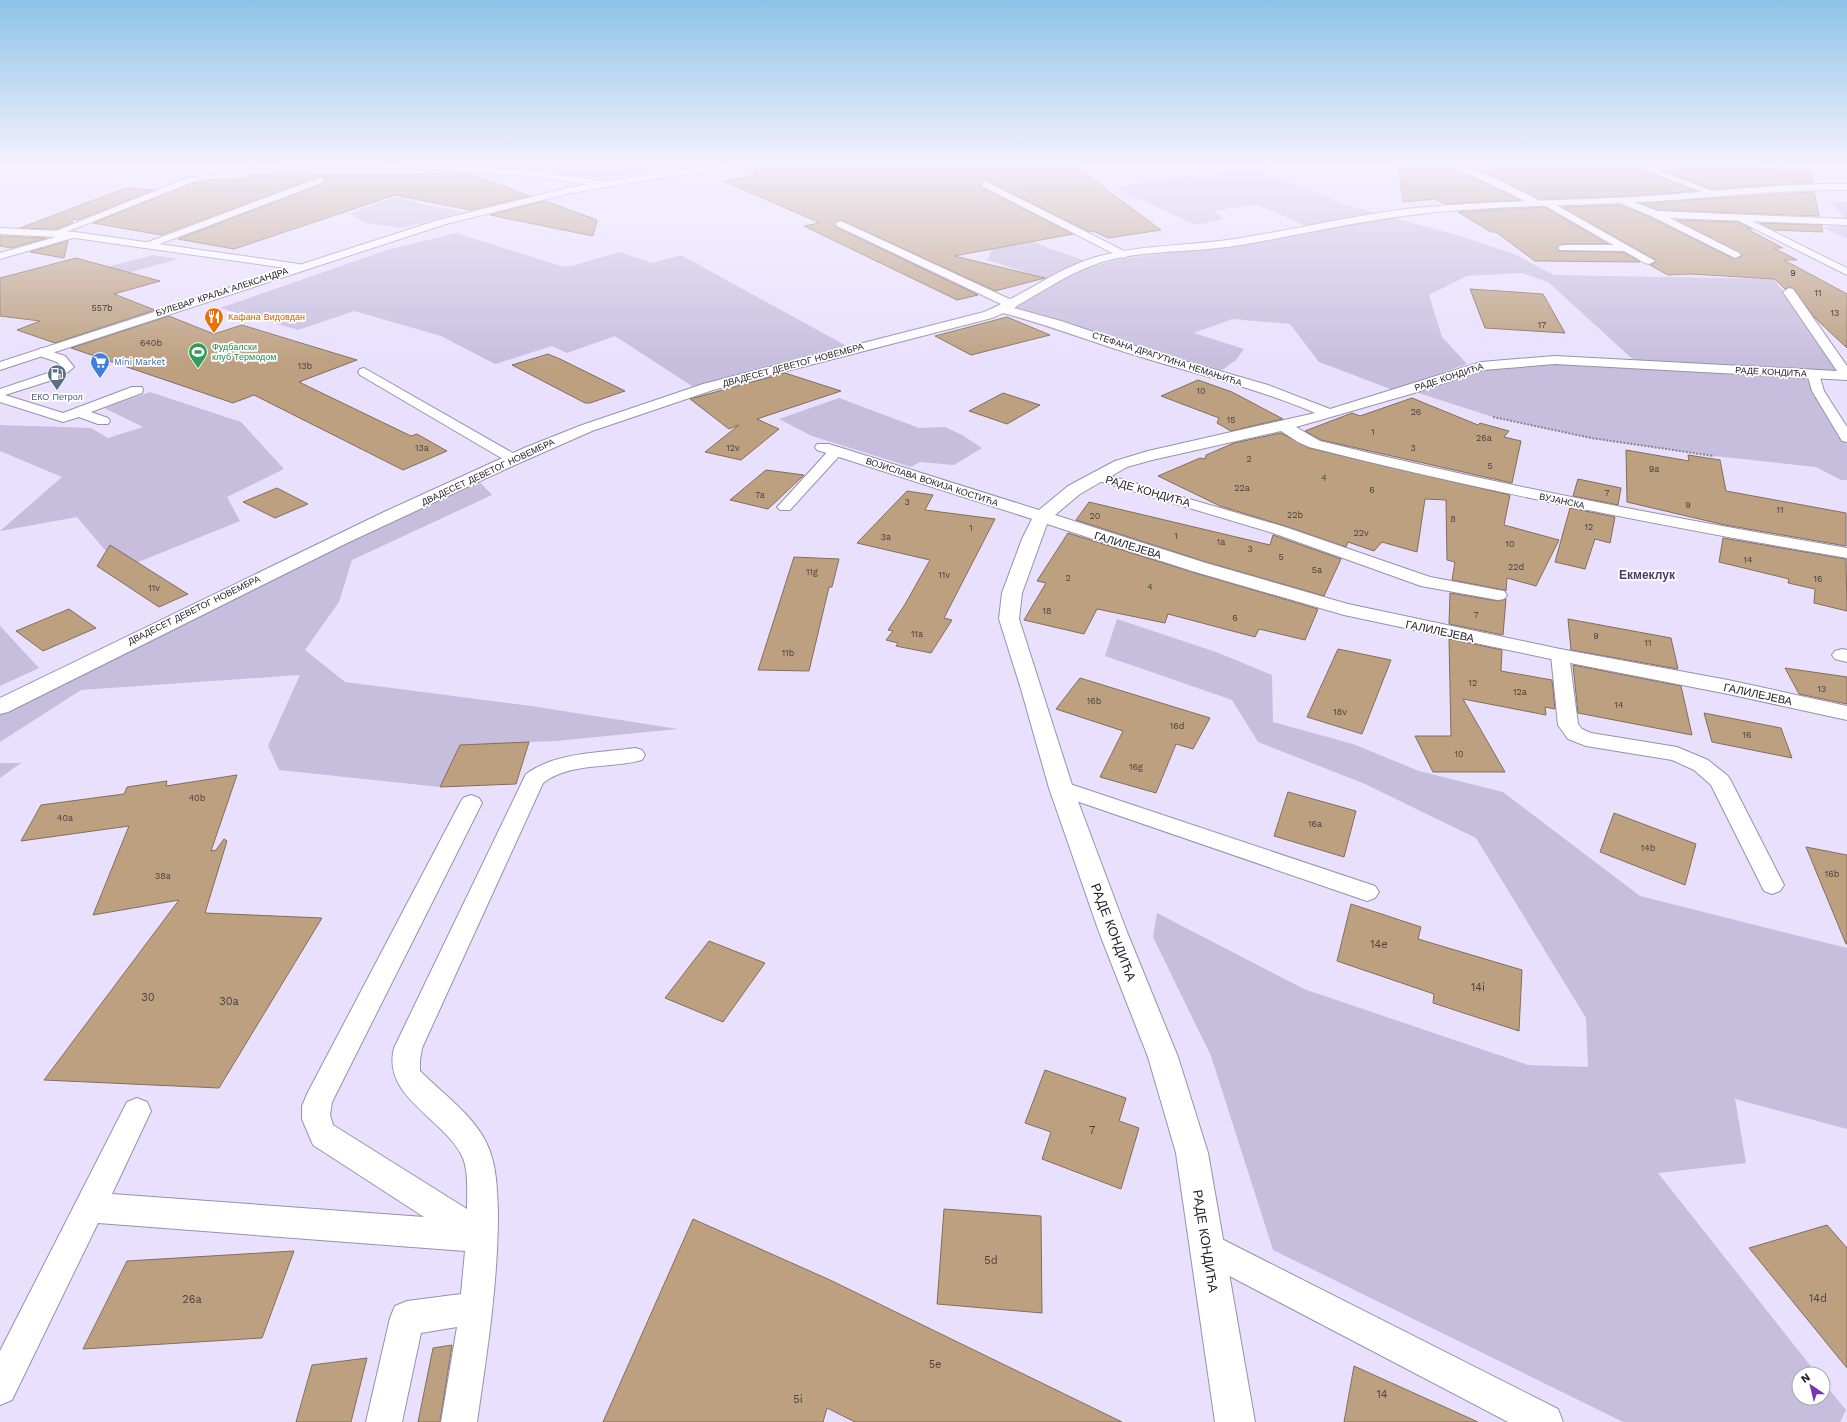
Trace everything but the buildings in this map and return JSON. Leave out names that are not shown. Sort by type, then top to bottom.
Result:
[{"type":"street","name":"БУЛЕВАР КРАЉА АЛЕКСАНДРА","points":[[0,366],[299,267],[415,230]]},
{"type":"street","name":"СТЕФАНА ДРАГУТИНА НЕМАЊИЋА","points":[[854,230],[1007,307],[1116,345],[1294,399],[1330,414]]},
{"type":"street","name":"ДВАДЕСЕТ ДЕВЕТОГ НОВЕМБРА","points":[[0,707],[161,626],[513,459],[574,432],[666,399],[745,376],[968,320],[1007,307],[1033,291],[1097,260],[1124,254],[1215,245],[1294,230]]},
{"type":"street","points":[[1592,230],[1649,261]]},
{"type":"street","points":[[1688,230],[1735,255]]},
{"type":"street","points":[[0,231],[75,235],[299,267]]},
{"type":"street","points":[[1789,292],[1847,376]]},
{"type":"street","name":"РАДЕ КОНДИЋА","points":[[1234,1422],[1192,1153],[1163,1057],[1113,932],[1061,788],[1032,689],[1009,619],[1012,593],[1031,539],[1041,518],[1068,495],[1097,476],[1121,464],[1140,458],[1284,426],[1330,414],[1409,390],[1472,368],[1502,363],[1548,360],[1847,376]]},
{"type":"street","name":"ВУЈАНСКА","points":[[1284,426],[1303,439],[1316,444],[1439,474],[1596,508],[1847,553]]},
{"type":"street","name":"ВОЈИСЛАВА ВОКИЈА КОСТИЋА","points":[[829,449],[1041,518]]},
{"type":"street","name":"ГАЛИЛЕЈЕВА","points":[[1041,518],[1199,567],[1344,609],[1560,656],[1673,676],[1847,713]]},
{"type":"lane","points":[[56,233],[63,230]]},
{"type":"lane","points":[[146,246],[187,230]]},
{"type":"lane","points":[[1077,230],[1124,254]]},
{"type":"lane","points":[[1766,230],[1847,272]]},
{"type":"lane","points":[[0,256],[75,235]]},
{"type":"lane","points":[[1563,248],[1624,248]]},
{"type":"lane","points":[[0,393],[58,374],[68,367],[61,358],[41,352]]},
{"type":"lane","points":[[364,372],[513,459]]},
{"type":"lane","name":"РАДЕ КОНДИЋА","points":[[1813,374],[1818,391],[1847,438]]},
{"type":"lane","points":[[0,398],[63,418],[137,390]]},
{"type":"lane","points":[[79,412],[104,421]]},
{"type":"lane","points":[[785,507],[829,449]]},
{"type":"lane","name":"РАДЕ КОНДИЋА","points":[[1097,476],[1280,530],[1427,582],[1498,596]]},
{"type":"lane","points":[[1560,656],[1568,725],[1575,734],[1586,739],[1677,754],[1701,765],[1720,781],[1772,885]]},
{"type":"lane","points":[[459,1422],[476,1308],[483,1237],[481,1172],[476,1151],[467,1137],[409,1078],[405,1070],[405,1061],[408,1048],[534,779],[539,773],[556,767],[635,755]]},
{"type":"lane","points":[[1061,788],[1367,892]]},
{"type":"lane","points":[[471,803],[318,1101],[315,1114],[317,1125],[323,1135],[483,1237]]},
{"type":"lane","points":[[0,1388],[137,1111]]},
{"type":"lane","points":[[90,1207],[483,1237]]},
{"type":"lane","points":[[1206,1247],[1545,1422]]},
{"type":"lane","points":[[384,1422],[407,1318],[476,1308]]},
{"type":"path","points":[[1493,417],[1591,438],[1714,456]]},
{"type":"shaded area","points":[[1297,230],[1440,230],[1514,254],[1554,275],[1774,279],[1847,376],[1813,375],[1847,445],[1847,480],[1841,480],[1816,467],[1714,456],[1591,438],[1493,417],[1409,390],[1481,366],[1533,361],[1638,364],[1548,282],[1522,273],[1467,276],[1429,295],[1442,337],[1467,364],[1393,390],[1319,362],[1290,324],[1232,319],[1194,333],[1244,349],[1236,360],[1215,375],[1003,309],[1052,281],[987,260],[997,238],[1018,235],[1048,248],[1098,265],[1117,260],[1149,255],[1199,250],[1215,245]]},
{"type":"shaded area","points":[[1829,230],[1847,230],[1847,238]]},
{"type":"shaded area","points":[[456,233],[561,266],[572,266],[619,252],[652,263],[681,255],[852,349],[698,390],[615,336],[567,353],[552,346],[495,364],[441,336],[354,311],[298,330],[220,308],[387,250]]},
{"type":"shaded area","points":[[154,255],[179,259],[57,292],[11,291]]},
{"type":"shaded area","points":[[150,392],[241,422],[284,469],[227,497],[240,521],[121,569],[77,517],[0,531],[62,477],[0,451],[0,425],[91,428],[108,438],[143,427],[104,408]]},
{"type":"shaded area","points":[[839,398],[919,428],[945,427],[962,435],[982,448],[954,465],[920,462],[911,467],[812,436],[779,419]]},
{"type":"shaded area","points":[[475,477],[492,495],[352,560],[339,602],[305,650],[345,682],[531,706],[678,729],[556,741],[460,745],[440,787],[279,770],[268,746],[300,675],[81,690],[0,742],[0,707]]},
{"type":"shaded area","points":[[1117,619],[1216,652],[1272,675],[1273,722],[1353,744],[1419,771],[1503,792],[1640,896],[1847,948],[1847,1129],[1735,1099],[1746,1163],[1658,1173],[1811,1366],[1791,1366],[1791,1406],[1831,1406],[1831,1392],[1846,1410],[1840,1422],[1623,1422],[1273,1250],[1211,1056],[1153,937],[1157,913],[1304,989],[1528,1065],[1588,1067],[1586,1018],[1476,838],[1365,784],[1258,742],[1232,700],[1105,656]]},
{"type":"shaded area","points":[[0,626],[39,668],[0,686]]},
{"type":"shaded area","points":[[0,763],[21,763],[0,778]]},
{"type":"place","name":"Кафана Видовдан","points":[[214,334]]},
{"type":"place","name":"Фудбалски клуб Термодом","points":[[198,369]]},
{"type":"place","name":"Mini Market","points":[[100,379]]},
{"type":"place","name":"ЕКО Петрол","points":[[57,391]]},
{"type":"district","name":"Екмеклук","points":[[1647,575]]}]
